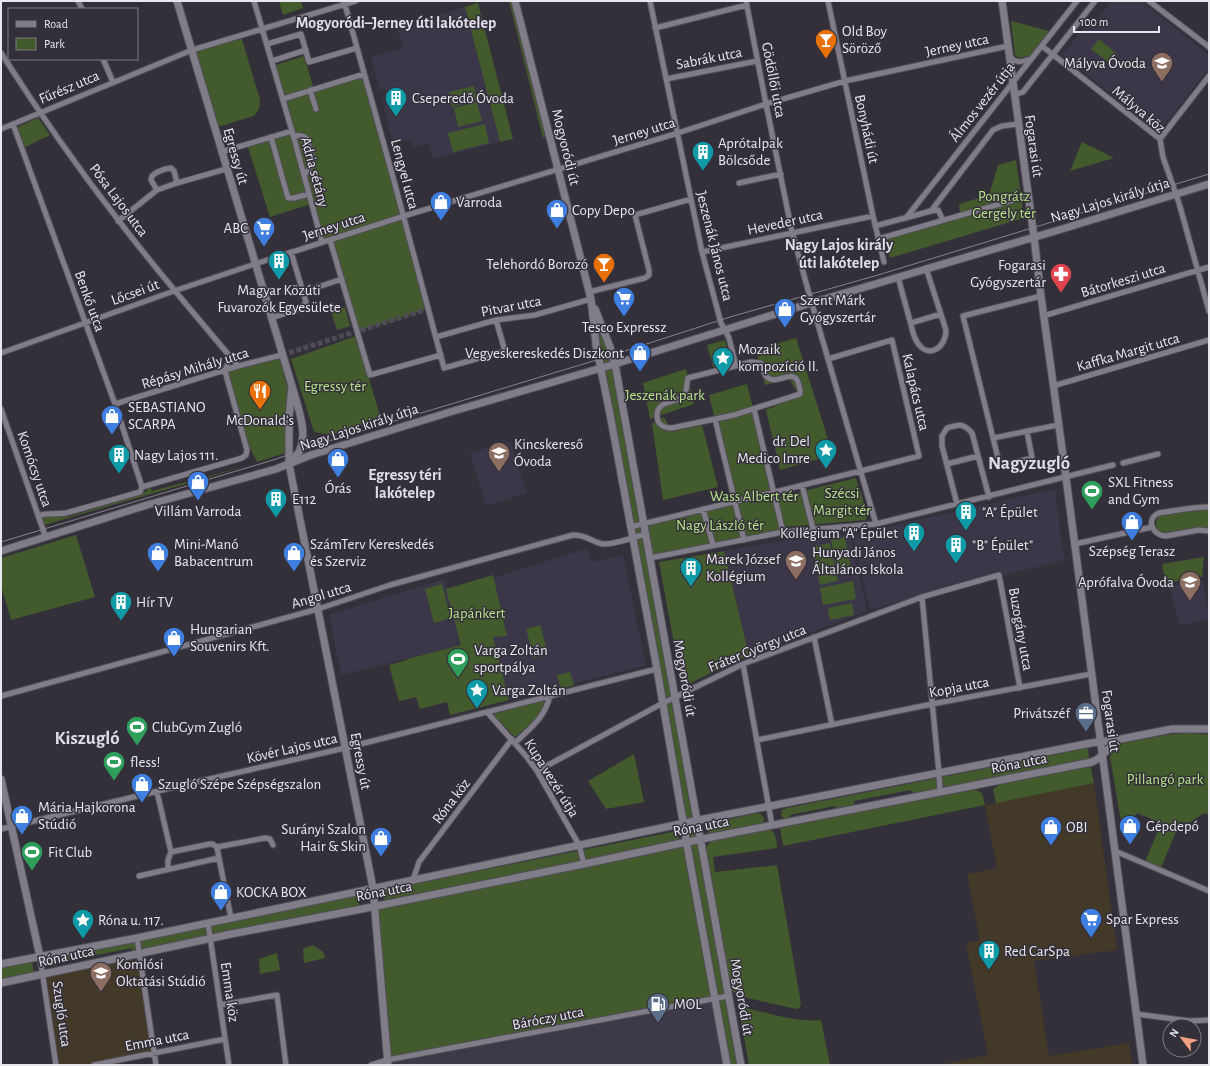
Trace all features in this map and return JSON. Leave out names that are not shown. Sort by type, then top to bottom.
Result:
[{"type":"street","name":"Egressy út","points":[[177,1],[292,386],[303,432],[302,450],[289,464]]},
{"type":"street","name":"Adria sétány","points":[[254,1],[293,133],[322,242]]},
{"type":"street","name":"Fűrész utca","points":[[1,129],[192,50],[262,30],[344,3],[356,1]]},
{"type":"street","name":"Mogyoródi út","points":[[515,1],[590,296],[596,344],[657,669],[686,842],[727,1065]]},
{"type":"street","name":"Jeszenák János utca","points":[[650,1],[702,252],[720,320],[725,330]]},
{"type":"street","name":"Bonyhádi út","points":[[828,1],[875,226],[884,262]]},
{"type":"street","name":"Fogarasi út","points":[[1002,1],[1143,1065]]},
{"type":"street","name":"Álmos vezér útja","points":[[906,218],[1077,1]]},
{"type":"street","name":"Álmos vezér útja","points":[[1014,95],[1023,92],[1095,1]]},
{"type":"street","points":[[1149,1],[1209,47]]},
{"type":"street","name":"Lengyel utca","points":[[344,3],[404,216],[441,355]]},
{"type":"street","points":[[656,28],[746,3]]},
{"type":"street","name":"Gödöllői utca","points":[[746,3],[792,232],[811,303]]},
{"type":"street","points":[[267,44],[301,34],[309,62],[357,48]]},
{"type":"street","name":"Mályva köz","points":[[1042,46],[1160,139],[1163,157],[1176,193],[1209,311]]},
{"type":"street","points":[[272,61],[306,50]]},
{"type":"street","name":"Jerney utca","points":[[255,264],[404,216],[845,81],[1008,50]]},
{"type":"street","points":[[1008,50],[1012,59],[1017,62],[1032,59]]},
{"type":"street","name":"Pósa Lajos utca","points":[[1,53],[40,113],[118,221],[174,291],[238,366]]},
{"type":"street","points":[[103,60],[113,82]]},
{"type":"street","name":"Sabrák utca","points":[[666,79],[758,61]]},
{"type":"street","points":[[283,99],[364,74]]},
{"type":"street","points":[[1160,139],[1209,76]]},
{"type":"street","points":[[310,90],[316,109]]},
{"type":"street","name":"Benkő utca","points":[[13,124],[115,404],[142,487]]},
{"type":"street","name":"Álmos vezér útja","points":[[931,211],[993,130],[1002,126],[1018,124]]},
{"type":"street","name":"Adria sétány","points":[[221,152],[271,137],[293,133]]},
{"type":"street","points":[[293,133],[305,136],[307,139],[313,164],[304,175]]},
{"type":"street","points":[[271,137],[288,198],[309,194]]},
{"type":"street","points":[[157,190],[152,180],[152,176],[155,173],[167,168],[171,168],[174,171],[177,183]]},
{"type":"street","points":[[118,221],[157,190],[226,168]]},
{"type":"street","points":[[739,183],[781,174]]},
{"type":"street","name":"Nagy Lajos király útja","points":[[1,551],[147,505],[289,464],[311,455],[444,414],[615,364],[926,268],[1209,184]]},
{"type":"street","points":[[878,239],[1028,196]]},
{"type":"street","name":"Pitvar utca","points":[[436,337],[496,320],[535,315],[645,278],[649,275],[649,270],[635,215],[691,199]]},
{"type":"street","points":[[875,226],[938,210],[943,220]]},
{"type":"street","name":"Heveder utca","points":[[702,252],[873,216]]},
{"type":"street","points":[[330,240],[370,374],[441,355],[444,368],[505,351],[496,320]]},
{"type":"street","name":"Jerney utca","points":[[291,252],[303,292]]},
{"type":"street","name":"Lőcsei út","points":[[1,353],[174,291],[255,264]]},
{"type":"street","name":"Bátorkeszi utca","points":[[1043,316],[1209,267]]},
{"type":"street","points":[[898,277],[917,343],[926,351],[934,350],[940,347],[946,336],[946,330],[926,268]]},
{"type":"street","points":[[271,318],[302,308],[306,302],[303,292],[342,279]]},
{"type":"street","name":"Mogyoródi út","points":[[590,296],[615,364],[741,1065]]},
{"type":"street","points":[[1027,431],[1032,458],[1000,466],[964,316],[1040,296]]},
{"type":"street","points":[[811,303],[876,524]]},
{"type":"street","points":[[910,323],[941,314]]},
{"type":"street","points":[[725,330],[729,338],[736,366]]},
{"type":"street","name":"Kalapács utca","points":[[828,359],[892,340],[919,456],[861,471]]},
{"type":"street","name":"Kaffka Margit utca","points":[[1053,386],[1209,340]]},
{"type":"street","points":[[38,516],[66,513],[140,492],[142,487],[244,456],[248,453],[225,370],[229,360],[228,354]]},
{"type":"street","name":"Répásy Mihály utca","points":[[115,404],[238,366],[282,355]]},
{"type":"street","points":[[751,362],[761,363],[766,376],[770,379],[779,379],[791,376],[794,377],[797,379],[801,391],[800,394],[754,409],[715,419],[669,428],[661,425],[657,416],[658,412],[664,404],[682,398],[686,392],[686,383],[688,378],[736,366],[751,362]]},
{"type":"street","name":"Egressy út","points":[[292,386],[289,418],[289,464],[372,888],[388,1062]]},
{"type":"street","name":"Komócsy utca","points":[[1,409],[46,538]]},
{"type":"street","points":[[754,409],[783,532]]},
{"type":"street","points":[[289,418],[291,412],[294,411],[296,411],[299,415]]},
{"type":"street","points":[[715,419],[744,540]]},
{"type":"street","points":[[957,504],[942,446],[942,436],[947,428],[958,425],[966,427],[972,433],[989,497]]},
{"type":"street","points":[[993,438],[1058,425]]},
{"type":"street","points":[[1123,462],[1158,454]]},
{"type":"street","points":[[947,464],[978,456]]},
{"type":"street","points":[[650,558],[783,532],[876,524],[989,497],[1111,465]]},
{"type":"street","points":[[630,527],[861,471]]},
{"type":"street","points":[[802,485],[813,529]]},
{"type":"street","points":[[1209,507],[1197,507],[1156,515],[1153,519],[1152,527],[1156,534],[1166,536],[1199,530],[1209,531]]},
{"type":"street","points":[[704,509],[713,546]]},
{"type":"street","points":[[1075,544],[1152,527]]},
{"type":"street","name":"Angol utca","points":[[1,696],[318,609],[390,585],[573,535],[586,536],[598,543],[611,544],[646,534]]},
{"type":"street","name":"Fráter György utca","points":[[537,771],[663,703],[743,664],[922,597],[1000,575]]},
{"type":"street","name":"Buzogány utca","points":[[1000,575],[1020,688]]},
{"type":"street","points":[[922,597],[940,792]]},
{"type":"street","points":[[814,637],[832,724]]},
{"type":"street","points":[[743,664],[772,825]]},
{"type":"street","name":"Kövér Lajos utca","points":[[1,829],[345,748],[657,669]]},
{"type":"street","name":"Kopja utca","points":[[757,740],[932,704],[1091,674]]},
{"type":"street","name":"Róna köz","points":[[413,880],[420,862],[514,741],[542,716],[547,707],[550,696]]},
{"type":"street","name":"Kupa vezér útja","points":[[487,712],[514,741],[537,771],[579,845],[584,864]]},
{"type":"street","name":"Róna utca","points":[[1,964],[137,938],[579,845],[939,773],[1172,729],[1209,729]]},
{"type":"street","name":"Róna utca","points":[[1,983],[700,839],[1092,762],[1098,760],[1106,754],[1111,745],[1121,739]]},
{"type":"street","name":"Szugló utca","points":[[1,779],[40,957],[56,1065]]},
{"type":"street","points":[[157,792],[172,852],[168,860],[168,869]]},
{"type":"street","points":[[172,852],[210,844],[217,847],[265,838],[270,839],[272,845]]},
{"type":"street","points":[[217,847],[231,918]]},
{"type":"street","points":[[1115,851],[1209,891]]},
{"type":"street","points":[[139,876],[219,858]]},
{"type":"street","name":"Emma köz","points":[[208,923],[229,1065]]},
{"type":"street","points":[[137,938],[156,1065]]},
{"type":"street","points":[[220,1005],[277,995],[286,1065]]},
{"type":"street","name":"Báróczy utca","points":[[371,1065],[728,996]]},
{"type":"street","points":[[1136,1014],[1190,1021],[1209,1020]]},
{"type":"street","name":"Emma utca","points":[[94,1065],[225,1039]]},
{"type":"shaded area","points":[[1111,1],[1141,1],[1209,55],[1209,68],[1159,132],[1062,55],[1093,16],[1098,19]]},
{"type":"shaded area","points":[[465,7],[500,142],[433,159],[429,143],[413,147],[410,139],[393,144],[382,100],[387,99],[384,89],[380,90],[371,57],[403,48],[397,28]]},
{"type":"shaded area","name":"Kincskereső Óvoda","points":[[510,441],[527,493],[486,506],[470,453]]},
{"type":"shaded area","points":[[1055,489],[1064,560],[870,609],[852,535]]},
{"type":"shaded area","name":"Hunyadi János Általános Iskola","points":[[850,534],[867,611],[749,655],[724,551],[786,540]]},
{"type":"shaded area","points":[[588,548],[592,562],[623,555],[646,665],[509,700],[493,637],[341,675],[329,615],[444,579],[448,592]]},
{"type":"shaded area","name":"Aprófalva Óvoda","points":[[1203,581],[1209,620],[1179,625],[1169,586]]},
{"type":"shaded area","points":[[1094,783],[1117,950],[1034,961],[1049,1056],[1129,1043],[1132,1065],[939,1065],[988,1055],[966,943],[980,940],[967,874],[997,868],[985,805]]},
{"type":"shaded area","points":[[139,955],[152,1052],[89,1065],[56,1065],[44,975]]},
{"type":"shaded area","points":[[715,1000],[726,1065],[394,1065],[394,1060]]},
{"type":"green space","points":[[279,1],[301,1],[303,8],[283,15]]},
{"type":"green space","points":[[509,1],[514,1],[548,137],[543,138]]},
{"type":"green space","points":[[478,3],[513,139],[500,142],[465,7]]},
{"type":"green space","points":[[1011,21],[1049,31],[1030,56],[1019,58],[1015,55]]},
{"type":"green space","points":[[241,36],[260,100],[259,109],[254,116],[214,128],[192,50]]},
{"type":"green space","points":[[1099,39],[1117,54],[1109,63],[1091,49]]},
{"type":"green space","points":[[304,56],[314,89],[364,74],[428,309],[358,331],[330,240],[322,242],[311,204],[270,217],[247,144],[291,131],[273,66]]},
{"type":"green space","points":[[474,86],[477,100],[452,107],[449,92]]},
{"type":"green space","points":[[477,102],[482,121],[458,127],[454,108]]},
{"type":"green space","points":[[38,118],[50,135],[25,147],[18,127]]},
{"type":"green space","points":[[485,124],[489,143],[453,152],[448,133]]},
{"type":"green space","points":[[1082,142],[1114,158],[1070,171]]},
{"type":"green space","name":"Pongrátz Gergely tér","points":[[1016,160],[1024,218],[890,258],[885,234],[960,213],[959,204],[989,195],[998,165]]},
{"type":"green space","points":[[591,299],[610,347],[741,1065],[727,1065],[715,999],[387,1060],[374,906],[686,842]]},
{"type":"green space","points":[[345,307],[350,326],[337,330],[331,311]]},
{"type":"green space","name":"Egressy tér","points":[[356,336],[381,419],[331,435],[314,432],[291,359]]},
{"type":"green space","points":[[796,338],[833,455],[780,470],[766,410],[799,395],[789,379],[765,385],[756,350]]},
{"type":"green space","points":[[725,340],[730,363],[713,367],[707,345]]},
{"type":"green space","points":[[278,354],[288,389],[285,453],[257,462],[245,439],[225,371]]},
{"type":"green space","name":"Jeszenák park","points":[[686,369],[694,404],[650,419],[643,383]]},
{"type":"green space","name":"Wass Albert tér","points":[[747,384],[783,532],[744,540],[709,395]]},
{"type":"green space","points":[[664,417],[672,432],[702,425],[718,487],[663,500],[652,424]]},
{"type":"green space","points":[[254,464],[44,525],[43,516],[70,516],[134,497],[147,491],[148,487],[150,486],[152,491]]},
{"type":"green space","name":"Szécsi Margit tér","points":[[856,478],[868,516],[865,520],[784,527],[776,498]]},
{"type":"green space","name":"Nagy László tér","points":[[734,503],[742,539],[653,556],[647,524]]},
{"type":"green space","points":[[1209,507],[1209,528],[1169,533],[1158,530],[1156,524],[1159,517],[1163,514]]},
{"type":"green space","points":[[76,535],[95,597],[11,620],[1,585],[1,558]]},
{"type":"green space","points":[[845,537],[851,566],[837,569],[831,540]]},
{"type":"green space","points":[[830,543],[838,581],[820,585],[812,547]]},
{"type":"green space","points":[[724,551],[749,655],[682,687],[659,562]]},
{"type":"green space","points":[[1204,557],[1202,577],[1166,583],[1162,564]]},
{"type":"green space","name":"Varga Zoltán sportpálya","points":[[493,575],[507,636],[493,637],[509,700],[450,715],[447,702],[420,709],[416,697],[399,701],[389,665],[461,645],[446,589]]},
{"type":"green space","points":[[853,581],[856,599],[823,605],[820,588]]},
{"type":"green space","points":[[442,584],[451,618],[434,623],[425,589]]},
{"type":"green space","points":[[852,603],[854,615],[830,620],[828,608]]},
{"type":"green space","points":[[540,625],[548,654],[534,658],[526,629]]},
{"type":"green space","points":[[570,672],[574,685],[561,689],[557,675]]},
{"type":"green space","points":[[546,699],[538,716],[515,737],[493,714]]},
{"type":"green space","name":"Pillangó park","points":[[1187,733],[1209,735],[1209,814],[1204,813],[1189,823],[1180,822],[1161,868],[1145,862],[1161,823],[1137,813],[1127,833],[1123,833],[1110,757],[1116,744],[1166,735]]},
{"type":"green space","points":[[1088,748],[1089,759],[913,797],[911,790],[854,801],[855,808],[837,811],[835,806],[790,815],[790,818],[787,819],[781,815],[782,810],[787,808]]},
{"type":"green space","points":[[634,754],[644,802],[606,809],[588,781]]},
{"type":"green space","points":[[1090,764],[1094,783],[996,803],[993,789],[1002,783]]},
{"type":"green space","points":[[974,789],[982,793],[985,805],[783,846],[780,828]]},
{"type":"green space","points":[[757,813],[761,814],[764,818],[764,821],[760,825],[709,834],[706,825]]},
{"type":"green space","points":[[768,829],[774,834],[777,848],[713,857],[715,872],[777,865],[801,1004],[799,1008],[796,1009],[739,996],[732,991],[706,855],[707,846],[711,841]]},
{"type":"green space","points":[[677,831],[680,841],[384,900],[383,890]]},
{"type":"green space","points":[[359,895],[359,906],[133,951],[132,948],[56,963],[51,967],[50,958]]},
{"type":"green space","points":[[313,945],[323,952],[325,958],[304,963],[303,949]]},
{"type":"green space","points":[[277,953],[280,970],[260,974],[259,959]]},
{"type":"green space","points":[[32,961],[34,973],[1,979],[1,967]]},
{"type":"green space","points":[[738,1004],[741,1004],[741,1007],[781,1016],[812,1021],[821,1020],[830,1065],[749,1065]]},
{"type":"tunnel","points":[[282,355],[428,309]]},
{"type":"tram line","points":[[1,542],[273,460],[332,440],[600,359],[730,317],[878,275],[1209,174]]},
{"type":"place","name":"Old Boy Söröző","points":[[826,60]]},
{"type":"place","name":"Mályva Óvoda","points":[[1162,82]]},
{"type":"place","name":"Cseperedő Óvoda","points":[[396,118]]},
{"type":"place","name":"Aprótalpak Bölcsőde","points":[[703,172]]},
{"type":"place","name":"Varroda","points":[[441,222]]},
{"type":"place","name":"Copy Depo","points":[[557,230]]},
{"type":"place","name":"ABC","points":[[264,248]]},
{"type":"place","name":"Magyar Közúti Fuvarozók Egyesülete","points":[[279,280]]},
{"type":"place","name":"Telehordó Borozó","points":[[604,284]]},
{"type":"place","name":"Fogarasi Gyógyszertár","points":[[1061,294]]},
{"type":"place","name":"Tesco Expressz","points":[[624,318]]},
{"type":"place","name":"Szent Márk Gyógyszertár","points":[[785,328]]},
{"type":"place","name":"Vegyeskereskedés Diszkont","points":[[640,372]]},
{"type":"place","name":"Mozaik kompozíció II.","points":[[723,378]]},
{"type":"place","name":"McDonald's","points":[[260,410]]},
{"type":"place","name":"SEBASTIANO SCARPA","points":[[112,436]]},
{"type":"place","name":"dr. Del Medico Imre","points":[[826,470]]},
{"type":"place","name":"Kincskereső Óvoda","points":[[499,472]]},
{"type":"place","name":"Nagy Lajos 111.","points":[[119,474]]},
{"type":"place","name":"Órás","points":[[338,478]]},
{"type":"place","name":"Villám Varroda","points":[[198,502]]},
{"type":"place","name":"SXL Fitness and Gym","points":[[1092,510]]},
{"type":"place","name":"E112","points":[[276,518]]},
{"type":"place","name":"\"A\" Épület","points":[[966,532]]},
{"type":"place","name":"Szépség Terasz","points":[[1132,542]]},
{"type":"place","name":"Kollégium \"A\" Épület","points":[[914,552]]},
{"type":"place","name":"\"B\" Épület\"","points":[[956,564]]},
{"type":"place","name":"Mini-Manó Babacentrum","points":[[158,572]]},
{"type":"place","name":"SzámTerv Kereskedés és Szerviz","points":[[294,572]]},
{"type":"place","name":"Hunyadi János Általános Iskola","points":[[796,580]]},
{"type":"place","name":"Marek József Kollégium","points":[[691,588]]},
{"type":"place","name":"Aprófalva Óvoda","points":[[1190,602]]},
{"type":"place","name":"Hír TV","points":[[121,622]]},
{"type":"place","name":"Hungarian Souvenirs Kft.","points":[[174,658]]},
{"type":"place","name":"Varga Zoltán sportpálya","points":[[458,678]]},
{"type":"place","name":"Varga Zoltán","points":[[477,710]]},
{"type":"place","name":"Privátszéf","points":[[1086,732]]},
{"type":"place","name":"ClubGym Zugló","points":[[137,746]]},
{"type":"place","name":"fless!","points":[[114,782]]},
{"type":"place","name":"Szugló Szépe Szépségszalon","points":[[142,804]]},
{"type":"place","name":"Mária Hajkorona Stúdió","points":[[22,836]]},
{"type":"place","name":"OBI","points":[[1051,846]]},
{"type":"place","name":"Gépdepó","points":[[1130,846]]},
{"type":"place","name":"Surányi Szalon Hair & Skin","points":[[381,858]]},
{"type":"place","name":"Fit Club","points":[[32,872]]},
{"type":"place","name":"KOCKA BOX","points":[[221,912]]},
{"type":"place","name":"Spar Express","points":[[1091,938]]},
{"type":"place","name":"Róna u. 117.","points":[[83,940]]},
{"type":"place","name":"Red CarSpa","points":[[989,970]]},
{"type":"place","name":"Komlósi Oktatási Stúdió","points":[[101,992]]},
{"type":"place","name":"MOL","points":[[658,1024]]},
{"type":"district","name":"Mogyoródi–Jerney úti lakótelep","points":[[396,22]]},
{"type":"district","name":"Nagy Lajos király úti lakótelep","points":[[839,253]]},
{"type":"district","name":"Nagyzugló","points":[[1029,462]]},
{"type":"district","name":"Egressy téri lakótelep","points":[[405,483]]},
{"type":"district","name":"Kiszugló","points":[[87,737]]},
{"type":"park label","name":"Japánkert","points":[[477,613]]}]
